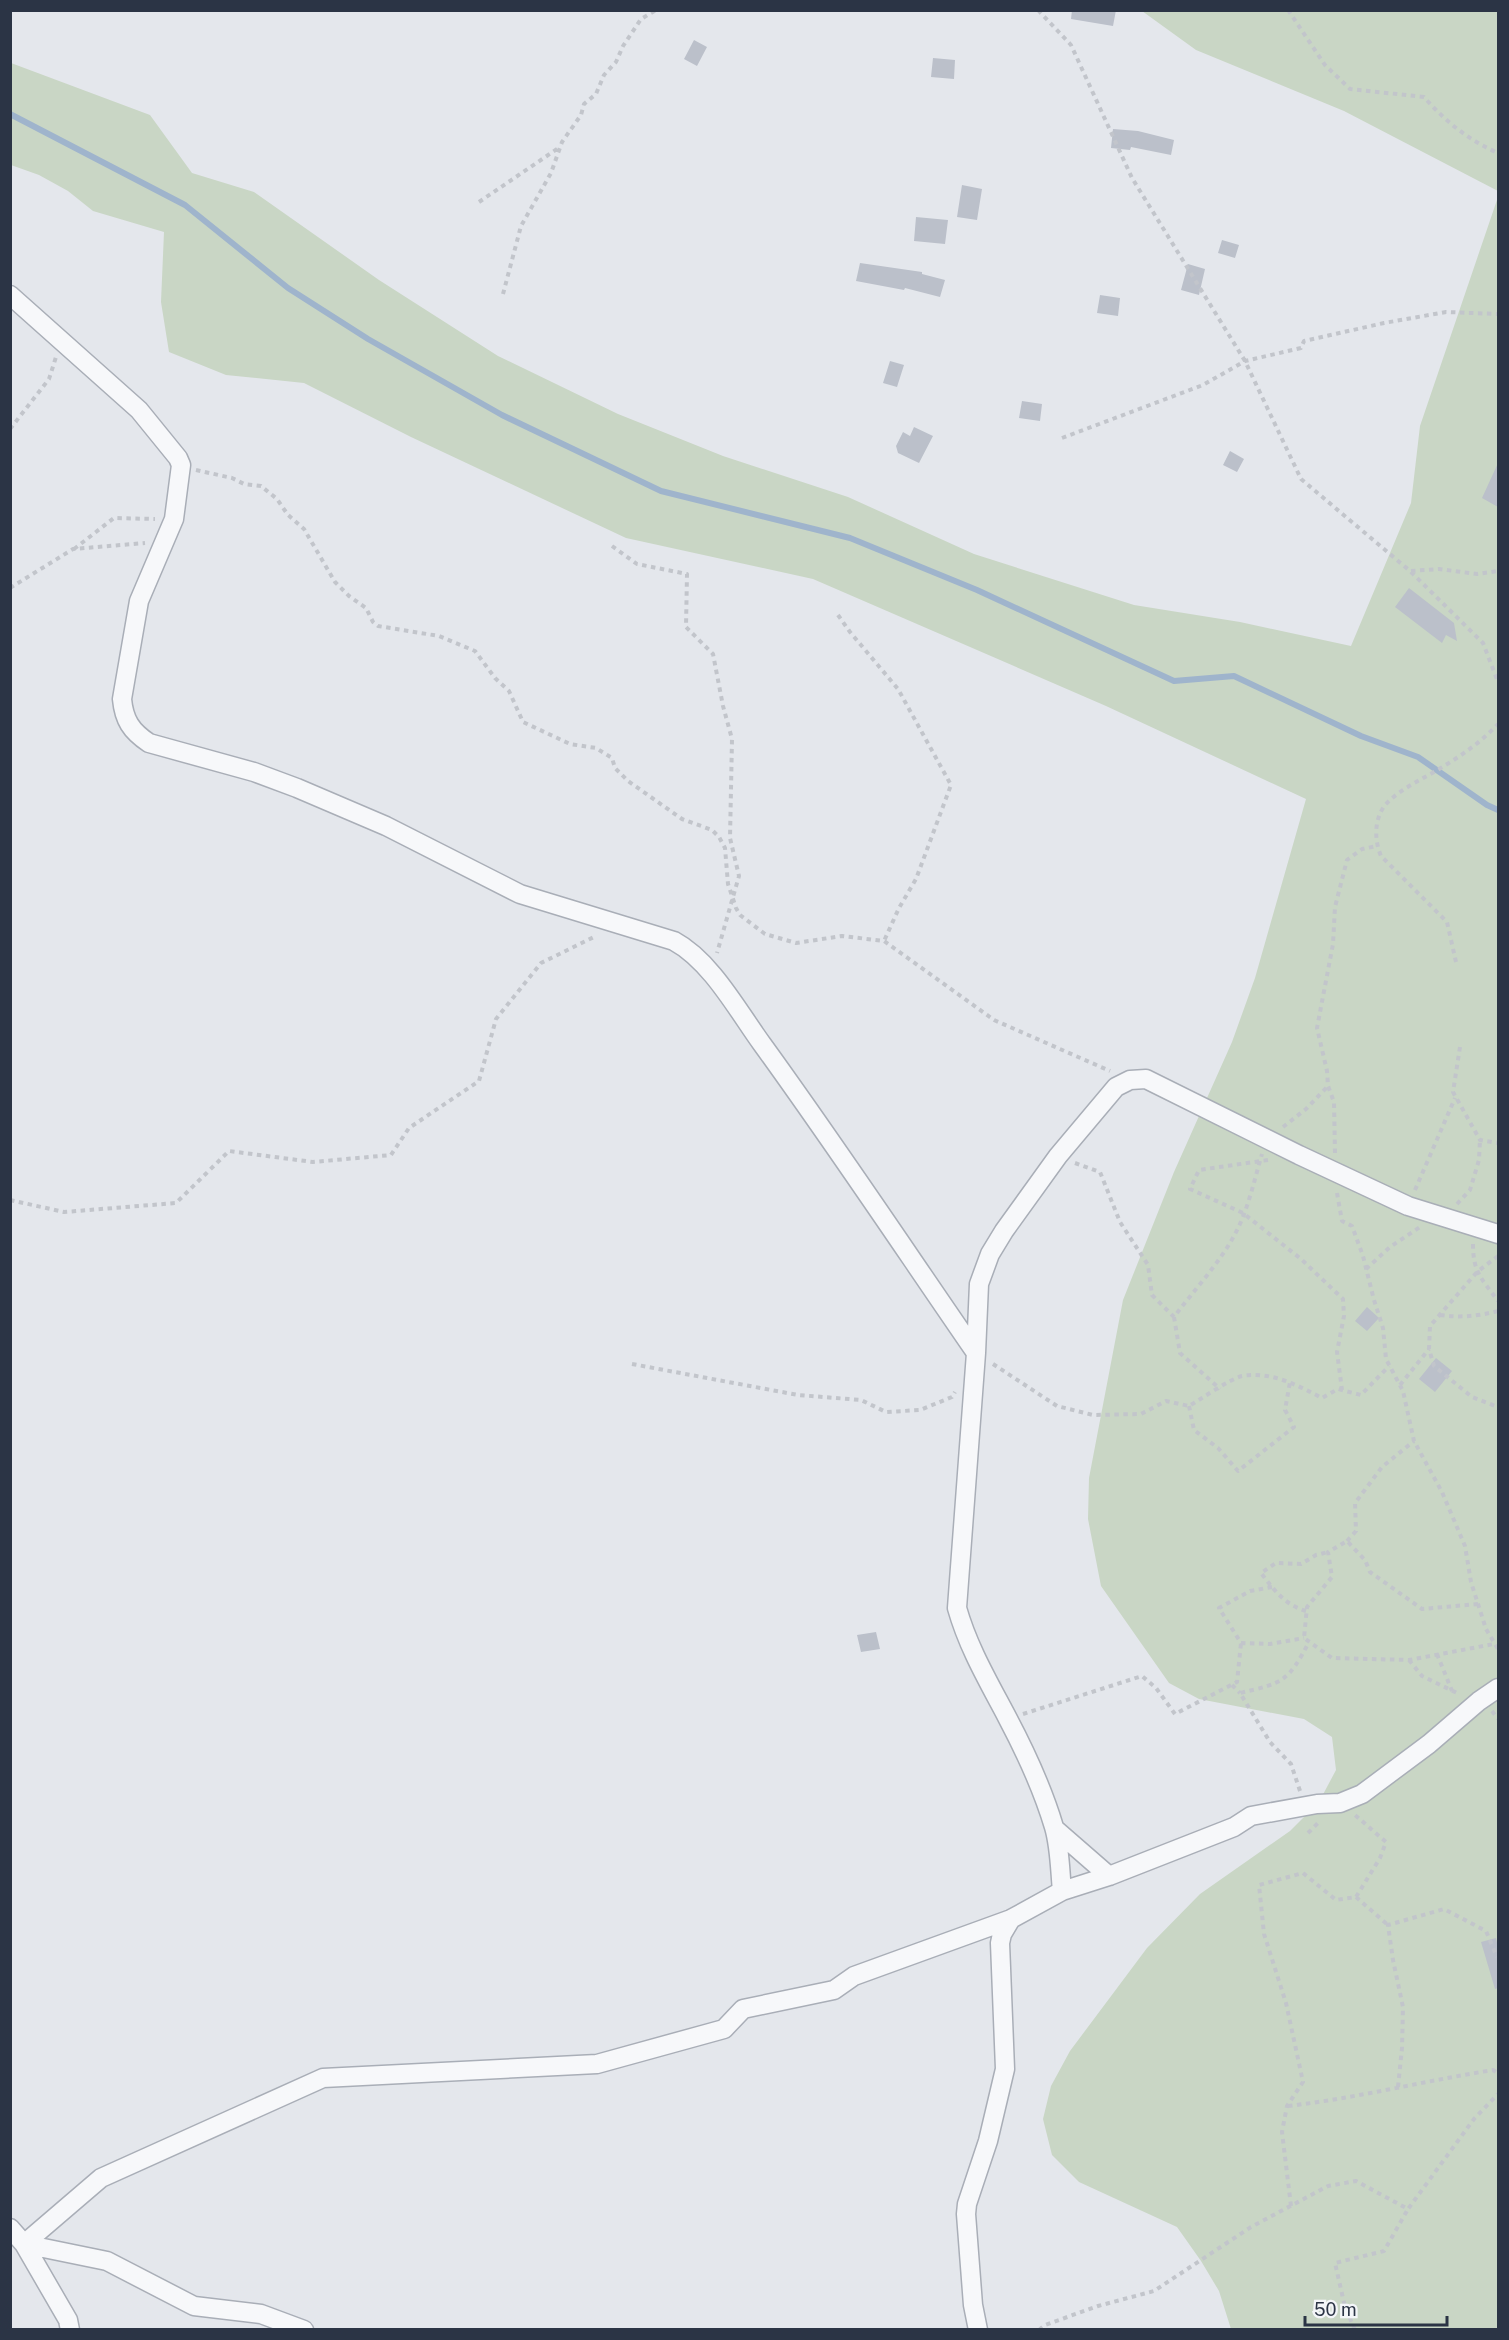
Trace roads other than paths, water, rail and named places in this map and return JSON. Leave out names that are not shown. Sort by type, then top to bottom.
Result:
[{"type":"street","points":[[10,295],[139,410],[178,458],[181,465],[182,474],[174,519],[140,601],[122,699],[128,725],[137,735],[149,743],[254,772],[297,788],[386,826],[520,894],[674,941],[694,954],[801,1097],[976,1353]]},
{"type":"street","points":[[1062,1891],[1054,1829],[1041,1792],[1008,1719],[964,1633],[957,1608],[979,1284],[990,1254],[1004,1231],[1058,1156],[1116,1087],[1130,1080],[1146,1078],[1408,1206],[1498,1234]]},
{"type":"street","points":[[24,2244],[101,2178],[323,2078],[597,2064],[724,2029],[743,2010],[834,1990],[854,1976],[1011,1919],[1062,1891],[1109,1876],[1234,1827],[1248,1817],[1317,1804],[1340,1803],[1369,1790],[1429,1744],[1472,1706],[1498,1688]]},
{"type":"street","points":[[1054,1829],[1109,1876]]},
{"type":"street","points":[[978,2330],[973,2305],[966,2214],[967,2204],[988,2141],[1005,2069],[1000,1943],[1002,1934],[1011,1919]]},
{"type":"street","points":[[10,2228],[24,2244],[68,2320],[70,2330]]},
{"type":"street","points":[[24,2244],[107,2261],[194,2306],[261,2314],[304,2330]]},
{"type":"waterway","points":[[10,114],[185,205],[288,288],[368,339],[502,415],[661,491],[850,538],[977,590],[1174,681],[1234,676],[1361,736],[1418,757],[1487,805],[1498,810]]}]
